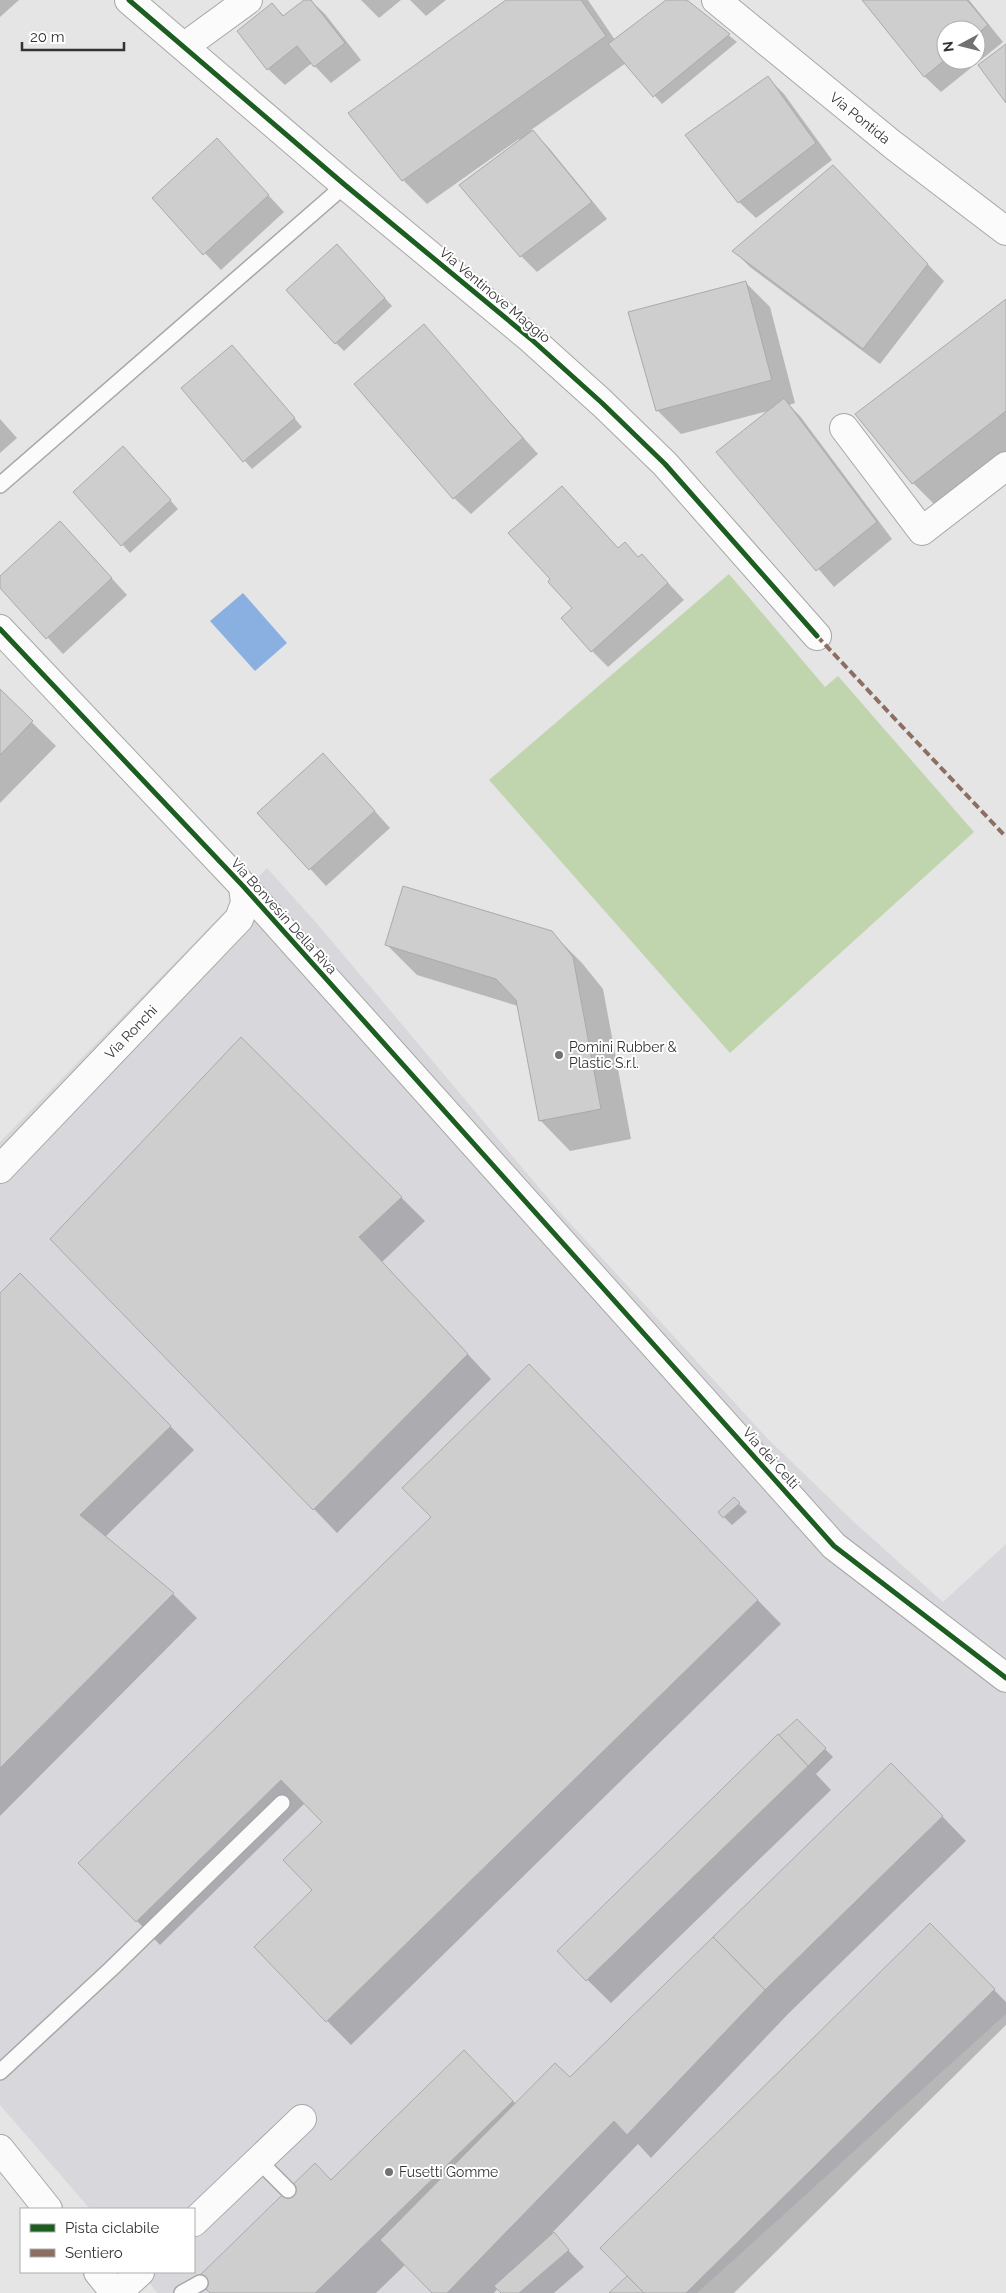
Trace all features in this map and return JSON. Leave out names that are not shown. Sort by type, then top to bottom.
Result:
[{"type":"street","name":"Via Ventinove Maggio","points":[[129,0],[345,185],[531,339],[602,403],[665,464],[817,636]]},
{"type":"street","points":[[185,46],[248,0]]},
{"type":"street","name":"Via Pontida","points":[[716,0],[893,145],[1006,231]]},
{"type":"street","points":[[844,428],[922,531],[1006,466]]},
{"type":"street","name":"Via Bonvesin Della Riva","points":[[0,629],[243,886],[545,1224]]},
{"type":"street","name":"Via Ronchi","points":[[0,1169],[239,919],[245,902],[243,886]]},
{"type":"street","name":"Via dei Celti","points":[[545,1224],[834,1546],[1006,1678]]},
{"type":"street","points":[[195,2221],[302,2119]]},
{"type":"street","points":[[0,2148],[47,2208]]},
{"type":"street","points":[[99,2273],[116,2293],[139,2273]]},
{"type":"lane","points":[[0,485],[345,185]]},
{"type":"lane","points":[[0,2072],[111,1969],[282,1803]]},
{"type":"lane","points":[[259,2161],[288,2190]]},
{"type":"lane","points":[[182,2293],[200,2283]]},
{"type":"shaded area","points":[[267,868],[320,927],[557,1209],[768,1439],[854,1522],[943,1602],[1006,1544],[1006,2014],[697,2293],[157,2293],[142,2273],[195,2273],[195,2208],[89,2208],[0,2105],[0,1142]]},
{"type":"green space","points":[[729,574],[825,687],[838,676],[974,832],[730,1053],[489,780]]},
{"type":"water","points":[[243,593],[287,643],[255,671],[210,621]]},
{"type":"building","points":[[304,0],[311,0],[345,43],[314,67],[297,46],[267,70],[237,31],[272,3],[283,16]]},
{"type":"building","points":[[506,0],[581,0],[606,36],[402,181],[348,113]]},
{"type":"building","points":[[666,0],[687,0],[730,34],[653,97],[608,44]]},
{"type":"building","points":[[862,0],[967,0],[984,20],[936,20],[936,67],[924,77]]},
{"type":"building","points":[[1006,44],[1006,103],[982,70],[986,70],[986,59]]},
{"type":"building","points":[[768,76],[816,143],[738,203],[685,135]]},
{"type":"building","points":[[533,130],[592,202],[520,257],[459,185]]},
{"type":"building","points":[[217,138],[269,195],[203,255],[152,198]]},
{"type":"building","points":[[833,165],[928,264],[863,349],[732,251]]},
{"type":"building","points":[[337,244],[385,298],[335,344],[286,290]]},
{"type":"building","points":[[746,281],[772,380],[656,411],[628,312]]},
{"type":"building","points":[[1006,299],[1006,411],[912,484],[855,414]]},
{"type":"building","points":[[424,324],[523,438],[453,499],[354,384]]},
{"type":"building","points":[[232,345],[295,418],[243,462],[181,388]]},
{"type":"building","points":[[784,398],[877,522],[816,571],[716,452]]},
{"type":"building","points":[[123,446],[171,500],[121,546],[73,492]]},
{"type":"building","points":[[562,486],[618,548],[625,542],[638,557],[642,554],[668,583],[591,652],[561,618],[572,608],[548,582],[550,579],[508,533]]},
{"type":"building","points":[[60,521],[112,578],[46,639],[0,588],[0,576]]},
{"type":"building","points":[[0,689],[33,721],[0,755]]},
{"type":"building","points":[[323,753],[375,811],[309,870],[257,813]]},
{"type":"building","name":"Pomini Rubber & Plastic S.r.l.","points":[[403,886],[552,931],[573,957],[601,1109],[539,1121],[516,1000],[496,979],[385,945]]},
{"type":"building","points":[[241,1037],[402,1197],[359,1237],[468,1354],[313,1510],[50,1239]]},
{"type":"building","points":[[20,1273],[171,1426],[80,1515],[174,1593],[0,1768],[0,1293]]},
{"type":"building","points":[[529,1364],[758,1600],[326,2022],[254,1947],[312,1890],[283,1860],[322,1822],[281,1780],[136,1922],[78,1863],[431,1517],[402,1488]]},
{"type":"building","points":[[734,1497],[740,1503],[723,1518],[718,1512]]},
{"type":"building","points":[[797,1719],[826,1748],[808,1766],[779,1735]]},
{"type":"building","points":[[778,1734],[808,1766],[586,1981],[557,1951]]},
{"type":"building","points":[[891,1763],[943,1816],[765,1990],[713,1937]]},
{"type":"building","points":[[930,1923],[995,1989],[686,2293],[644,2293],[600,2248]]},
{"type":"building","points":[[713,1937],[765,1990],[627,2135],[614,2121],[447,2293],[432,2293],[380,2240],[555,2063],[570,2077]]},
{"type":"building","name":"Fusetti Gomme","points":[[464,2050],[513,2101],[315,2293],[210,2293],[196,2279],[315,2163],[331,2180]]},
{"type":"building","points":[[554,2232],[569,2250],[519,2293],[501,2293],[494,2286]]},
{"type":"building","points":[[627,2276],[644,2293],[609,2293]]},
{"type":"marked path","points":[[817,636],[1006,837]]},
{"type":"cycle path","points":[[129,0],[345,185],[531,339],[602,403],[665,464],[817,636]]},
{"type":"cycle path","points":[[0,629],[243,886],[834,1546],[1006,1678]]},
{"type":"place","name":"Pomini Rubber & Plastic S.r.l.","points":[[559,1055]]},
{"type":"place","name":"Fusetti Gomme","points":[[389,2172]]}]
